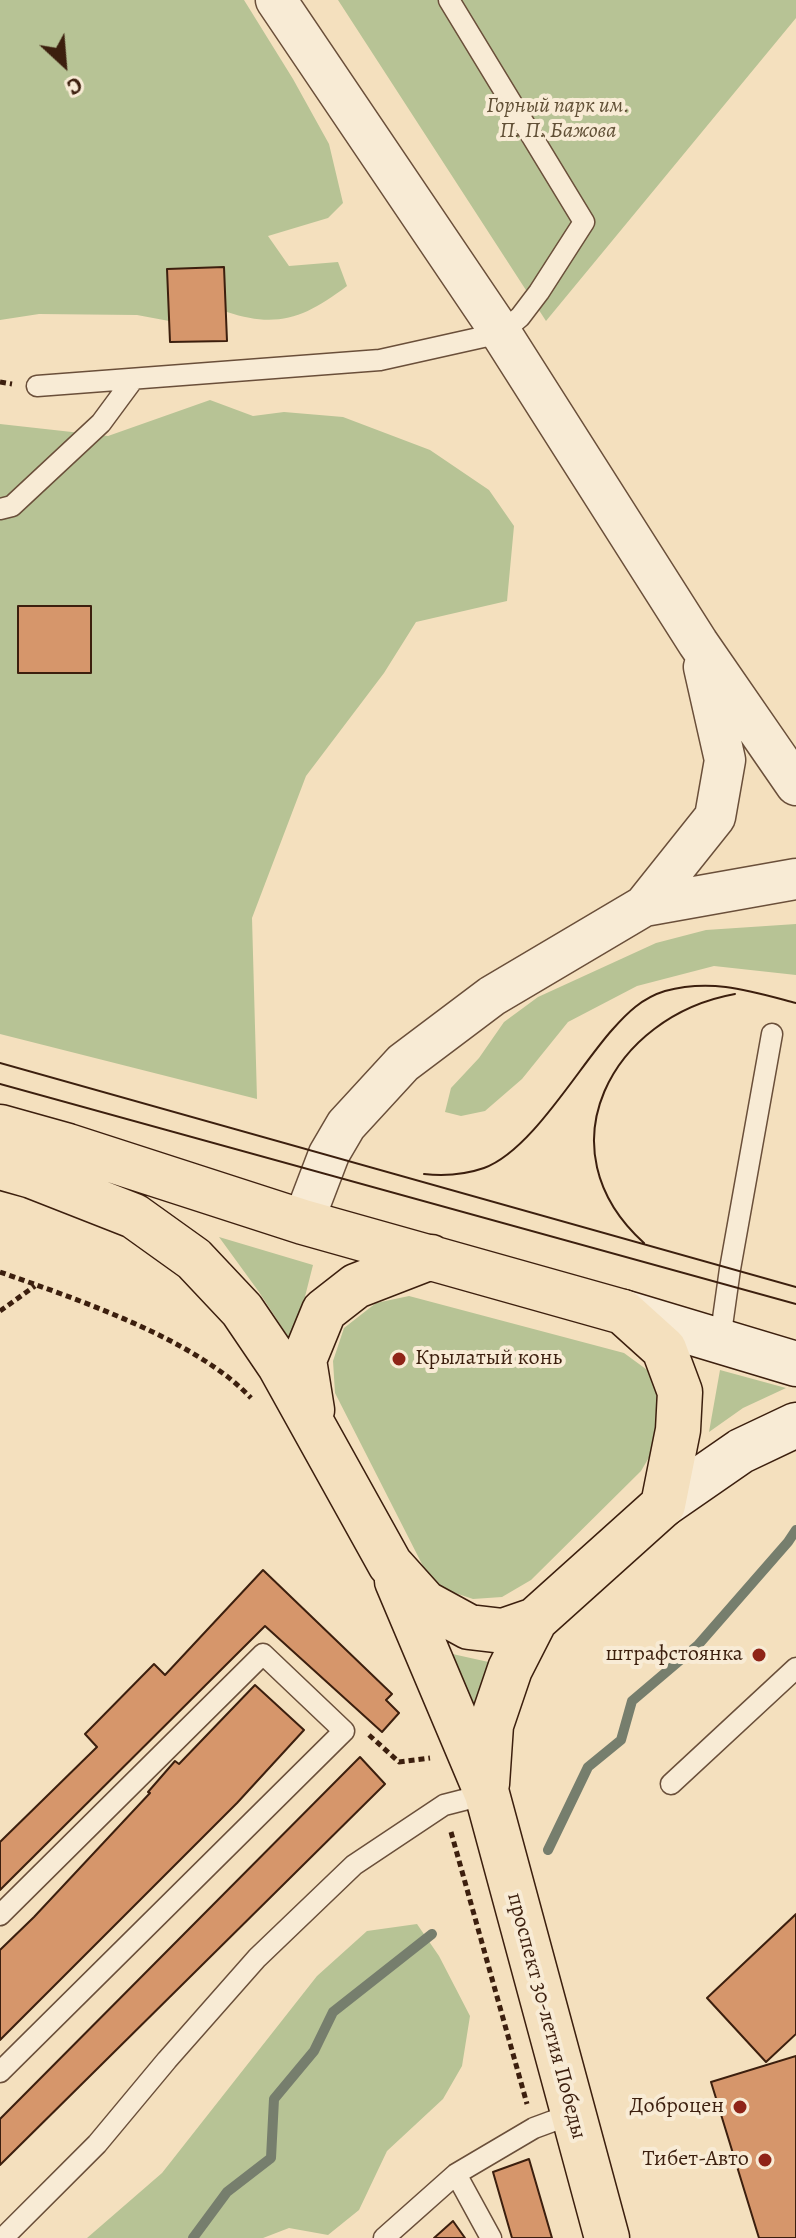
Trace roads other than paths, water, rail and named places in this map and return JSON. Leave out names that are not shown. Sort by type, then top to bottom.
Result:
[{"type":"main road","points":[[0,1127],[83,1150],[303,1222],[796,1364]]},
{"type":"main road","points":[[0,1167],[32,1176],[134,1216],[194,1259],[242,1310],[280,1366],[390,1564],[425,1603],[469,1627],[503,1631],[535,1620],[663,1505],[741,1451],[796,1425]]},
{"type":"main road","points":[[314,1425],[304,1360],[324,1311],[356,1286],[431,1257]]},
{"type":"main road","points":[[623,1312],[664,1349],[680,1392],[678,1430],[663,1505]]},
{"type":"main road","name":"проспект 30-летия Победы","points":[[390,1564],[487,1794],[553,2121],[607,2238]]},
{"type":"main road","name":"проспект 30-летия Победы","points":[[487,1794],[491,1725],[510,1669],[535,1620]]},
{"type":"street","points":[[276,0],[501,333],[698,643],[796,785]]},
{"type":"street","points":[[644,906],[715,817],[725,760],[698,643]]},
{"type":"street","points":[[303,1222],[329,1154],[346,1125],[403,1063],[492,996],[644,906],[796,879]]},
{"type":"lane","points":[[37,386],[380,360],[501,333],[520,317],[584,222],[449,0]]},
{"type":"lane","points":[[0,509],[12,506],[101,423],[132,381]]},
{"type":"lane","points":[[720,1340],[772,1034]]},
{"type":"lane","points":[[0,1915],[263,1654],[344,1731],[0,2072]]},
{"type":"lane","points":[[671,1784],[796,1668]]},
{"type":"lane","points":[[3,2238],[97,2144],[257,1958],[354,1865],[444,1805],[487,1794]]},
{"type":"lane","points":[[384,2238],[456,2174],[553,2121]]},
{"type":"lane","points":[[456,2174],[491,2238]]},
{"type":"waterway","points":[[548,1850],[588,1767],[621,1740],[632,1701],[698,1645],[796,1530]]},
{"type":"waterway","points":[[193,2238],[227,2192],[271,2158],[274,2099],[314,2051],[333,2012],[432,1934]]},
{"type":"tram line","points":[[424,1174],[469,1172],[502,1159],[536,1127],[618,1024],[636,1007],[657,994],[682,987],[715,986],[796,1003]]},
{"type":"tram line","points":[[644,1243],[613,1206],[597,1168],[595,1129],[604,1092],[625,1058],[654,1029],[692,1007],[735,994]]},
{"type":"tram line","points":[[0,1063],[796,1287]]},
{"type":"tram line","points":[[0,1084],[796,1304]]},
{"type":"place","name":"Крылатый конь","points":[[399,1359]]},
{"type":"place","name":"штрафстоянка","points":[[759,1655]]},
{"type":"place","name":"Доброцен","points":[[740,2107]]},
{"type":"place","name":"Тибет-Авто","points":[[765,2160]]},
{"type":"park label","name":"Горный парк им. П. П. Бажова","points":[[558,120]]}]
